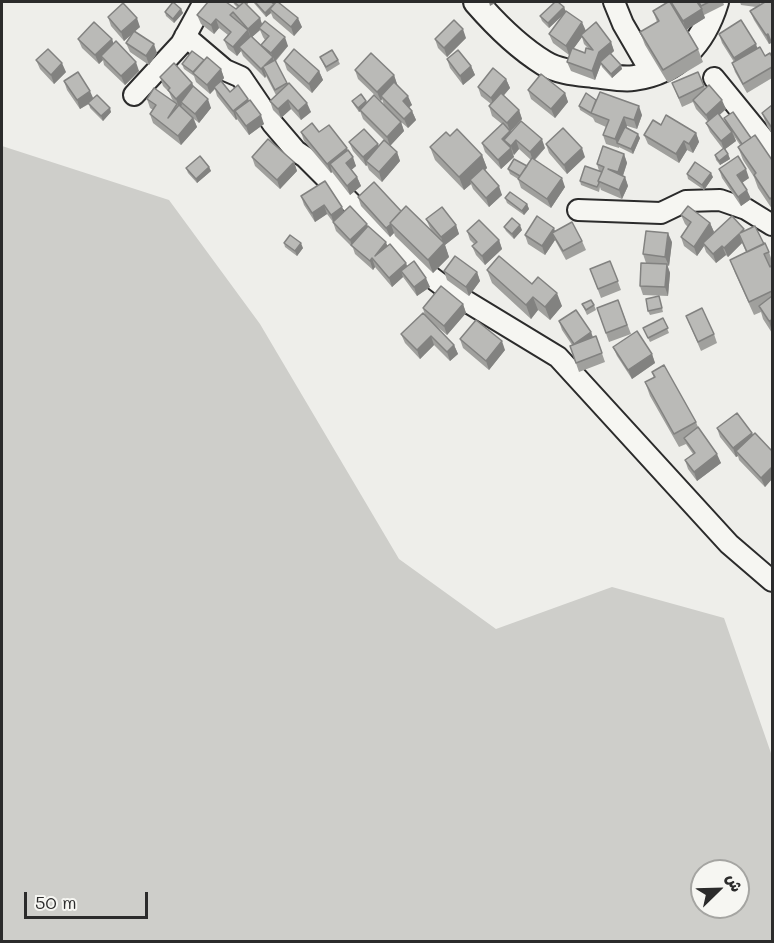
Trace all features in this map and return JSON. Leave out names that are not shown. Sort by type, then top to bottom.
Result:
[{"type":"street","points":[[134,95],[181,45],[204,2]]},
{"type":"street","points":[[476,2],[516,42],[545,63],[565,71],[632,78],[652,74],[682,58],[696,44],[711,17],[716,2]]},
{"type":"street","points":[[614,2],[623,24],[652,74]]},
{"type":"street","points":[[185,36],[225,70],[242,77],[273,124],[296,151],[305,157],[406,258],[451,292],[558,357],[729,544],[772,581]]},
{"type":"street","points":[[714,78],[772,149]]},
{"type":"street","points":[[578,210],[661,213],[686,201],[720,200],[746,209],[772,225]]},
{"type":"shaded area","points":[[2,146],[169,200],[260,324],[399,559],[496,629],[612,587],[724,618],[772,756],[772,941],[2,941]]},
{"type":"building","points":[[173,2],[181,9],[173,19],[165,12]]},
{"type":"building","points":[[208,2],[226,2],[236,9],[244,2],[260,18],[248,29],[233,12],[230,15],[248,30],[233,47],[224,40],[231,32],[216,19],[211,25],[197,15]]},
{"type":"building","points":[[255,2],[271,2],[274,4],[265,13]]},
{"type":"building","points":[[276,2],[298,18],[291,27],[270,9]]},
{"type":"building","points":[[555,2],[564,7],[548,23],[540,16]]},
{"type":"building","points":[[668,2],[698,49],[663,70],[640,32],[659,21],[653,11]]},
{"type":"building","points":[[671,2],[697,2],[702,9],[683,21]]},
{"type":"building","points":[[765,2],[772,2],[772,44],[768,34],[766,35],[750,11]]},
{"type":"building","points":[[123,3],[137,18],[121,32],[108,17]]},
{"type":"building","points":[[566,11],[582,22],[566,46],[549,34]]},
{"type":"building","points":[[454,20],[463,29],[444,48],[435,39]]},
{"type":"building","points":[[741,20],[756,44],[734,58],[719,34]]},
{"type":"building","points":[[265,21],[285,37],[271,53],[261,45],[269,36],[259,28]]},
{"type":"building","points":[[94,22],[112,39],[95,55],[78,39]]},
{"type":"building","points":[[596,22],[611,42],[599,52],[592,71],[567,62],[572,48],[585,53],[586,48],[593,50],[581,35]]},
{"type":"building","points":[[134,31],[154,44],[146,56],[126,43]]},
{"type":"building","points":[[251,36],[273,57],[264,66],[275,60],[287,83],[275,90],[263,67],[261,69],[239,47]]},
{"type":"building","points":[[116,41],[136,62],[121,76],[101,56]]},
{"type":"building","points":[[760,47],[765,56],[770,53],[772,67],[743,84],[732,63]]},
{"type":"building","points":[[48,49],[62,63],[51,75],[36,60]]},
{"type":"building","points":[[294,49],[319,71],[309,84],[284,61]]},
{"type":"building","points":[[332,50],[338,60],[326,67],[320,57]]},
{"type":"building","points":[[458,50],[471,66],[460,76],[447,59]]},
{"type":"building","points":[[192,51],[204,60],[193,72],[182,64]]},
{"type":"building","points":[[371,53],[394,75],[377,92],[355,70]]},
{"type":"building","points":[[610,53],[621,65],[611,74],[600,62]]},
{"type":"building","points":[[207,57],[221,69],[207,85],[193,73]]},
{"type":"building","points":[[174,63],[192,83],[176,99],[160,77]]},
{"type":"building","points":[[493,68],[506,79],[491,98],[478,87]]},
{"type":"building","points":[[78,72],[90,91],[77,100],[64,81]]},
{"type":"building","points":[[698,72],[704,86],[679,98],[672,83]]},
{"type":"building","points":[[541,74],[565,93],[551,109],[528,90]]},
{"type":"building","points":[[221,81],[230,92],[238,85],[248,99],[233,111],[214,87]]},
{"type":"building","points":[[394,82],[408,96],[403,101],[412,111],[404,119],[381,96]]},
{"type":"building","points":[[289,83],[307,103],[298,111],[288,100],[278,109],[270,101]]},
{"type":"building","points":[[709,85],[722,100],[706,115],[693,100]]},
{"type":"building","points":[[193,86],[208,99],[195,114],[181,102]]},
{"type":"building","points":[[154,88],[177,104],[168,118],[179,105],[193,118],[178,136],[150,114],[156,105],[147,99]]},
{"type":"building","points":[[600,92],[639,106],[634,120],[624,117],[615,139],[603,135],[609,120],[591,113]]},
{"type":"building","points":[[501,93],[519,110],[507,123],[489,106]]},
{"type":"building","points":[[586,93],[596,100],[591,113],[579,106]]},
{"type":"building","points":[[361,94],[366,101],[358,108],[352,101]]},
{"type":"building","points":[[97,95],[110,108],[101,116],[88,103]]},
{"type":"building","points":[[374,95],[401,122],[387,137],[360,110]]},
{"type":"building","points":[[250,100],[261,115],[246,126],[235,111]]},
{"type":"building","points":[[772,105],[772,128],[762,113]]},
{"type":"building","points":[[733,112],[751,138],[742,144],[724,118]]},
{"type":"building","points":[[718,113],[732,132],[721,141],[706,123]]},
{"type":"building","points":[[666,115],[696,133],[689,144],[684,141],[676,154],[644,135],[653,120],[661,125]]},
{"type":"building","points":[[521,121],[542,139],[530,152],[516,140],[511,146],[504,140]]},
{"type":"building","points":[[312,123],[319,132],[329,125],[347,148],[327,164],[301,132]]},
{"type":"building","points":[[503,123],[510,131],[502,139],[511,148],[498,160],[482,143]]},
{"type":"building","points":[[625,127],[638,134],[631,149],[617,143]]},
{"type":"building","points":[[563,128],[582,148],[564,165],[546,144]]},
{"type":"building","points":[[364,129],[378,144],[363,157],[349,142]]},
{"type":"building","points":[[457,129],[482,155],[459,177],[430,147],[446,132],[450,136]]},
{"type":"building","points":[[755,135],[772,160],[772,197],[770,199],[738,147]]},
{"type":"building","points":[[268,139],[294,162],[277,180],[252,157]]},
{"type":"building","points":[[384,140],[397,152],[379,172],[366,161]]},
{"type":"building","points":[[603,146],[624,154],[618,172],[608,169],[625,177],[619,190],[598,181],[604,167],[597,164]]},
{"type":"building","points":[[724,148],[728,154],[719,161],[715,155]]},
{"type":"building","points":[[348,150],[353,157],[346,163],[357,177],[347,186],[330,164]]},
{"type":"building","points":[[200,156],[209,167],[196,179],[186,168]]},
{"type":"building","points":[[738,156],[746,169],[737,175],[747,190],[738,197],[719,169]]},
{"type":"building","points":[[532,158],[562,178],[547,199],[518,179]]},
{"type":"building","points":[[514,159],[527,166],[520,176],[508,169]]},
{"type":"building","points":[[695,162],[711,173],[702,185],[687,174]]},
{"type":"building","points":[[585,166],[602,172],[597,187],[580,181]]},
{"type":"building","points":[[483,168],[499,186],[486,198],[470,180]]},
{"type":"building","points":[[325,181],[342,207],[331,215],[324,205],[312,213],[301,196]]},
{"type":"building","points":[[374,182],[401,211],[386,228],[358,197]]},
{"type":"building","points":[[510,192],[527,204],[522,211],[505,198]]},
{"type":"building","points":[[350,206],[367,224],[350,240],[333,222]]},
{"type":"building","points":[[406,206],[444,243],[428,260],[390,223]]},
{"type":"building","points":[[688,206],[710,223],[694,247],[681,237],[691,222],[681,215]]},
{"type":"building","points":[[442,207],[456,225],[441,237],[426,219]]},
{"type":"building","points":[[537,216],[554,228],[542,246],[525,235]]},
{"type":"building","points":[[732,216],[744,229],[740,233],[755,226],[764,244],[747,252],[739,234],[724,248],[722,246],[713,254],[703,243]]},
{"type":"building","points":[[512,218],[520,225],[512,234],[504,227]]},
{"type":"building","points":[[479,220],[499,240],[482,256],[472,246],[477,242],[467,231]]},
{"type":"building","points":[[572,222],[582,241],[563,251],[552,233]]},
{"type":"building","points":[[368,226],[386,242],[375,256],[390,244],[406,263],[389,278],[372,258],[370,261],[351,245]]},
{"type":"building","points":[[646,231],[668,233],[665,257],[643,254]]},
{"type":"building","points":[[290,235],[301,243],[295,251],[284,243]]},
{"type":"building","points":[[765,243],[769,252],[764,254],[770,267],[772,265],[772,291],[749,302],[730,260]]},
{"type":"building","points":[[455,256],[477,272],[466,287],[444,271]]},
{"type":"building","points":[[499,256],[532,284],[538,277],[557,293],[545,307],[533,297],[526,305],[487,270]]},
{"type":"building","points":[[414,261],[426,278],[414,287],[401,271]]},
{"type":"building","points":[[610,261],[618,281],[598,289],[590,269]]},
{"type":"building","points":[[641,263],[667,264],[665,287],[640,286]]},
{"type":"building","points":[[441,286],[463,304],[444,326],[423,308]]},
{"type":"building","points":[[659,296],[662,308],[648,311],[646,299]]},
{"type":"building","points":[[772,296],[772,320],[769,321],[759,306]]},
{"type":"building","points":[[591,300],[594,305],[586,310],[582,304]]},
{"type":"building","points":[[618,300],[627,325],[606,333],[597,308]]},
{"type":"building","points":[[702,308],[714,334],[698,342],[686,316]]},
{"type":"building","points":[[576,310],[591,332],[574,344],[559,321]]},
{"type":"building","points":[[423,313],[454,345],[447,352],[431,336],[417,350],[401,334]]},
{"type":"building","points":[[663,318],[668,328],[648,338],[643,328]]},
{"type":"building","points":[[476,320],[502,341],[486,361],[460,339]]},
{"type":"building","points":[[637,331],[652,354],[628,370],[613,347]]},
{"type":"building","points":[[596,336],[602,353],[576,363],[570,346]]},
{"type":"building","points":[[664,365],[696,422],[674,434],[645,382],[655,377],[652,372]]},
{"type":"building","points":[[737,413],[752,433],[733,448],[717,428]]},
{"type":"building","points":[[698,427],[717,454],[694,472],[685,460],[695,453],[684,438]]},
{"type":"building","points":[[755,433],[772,451],[772,467],[761,478],[736,451]]}]
